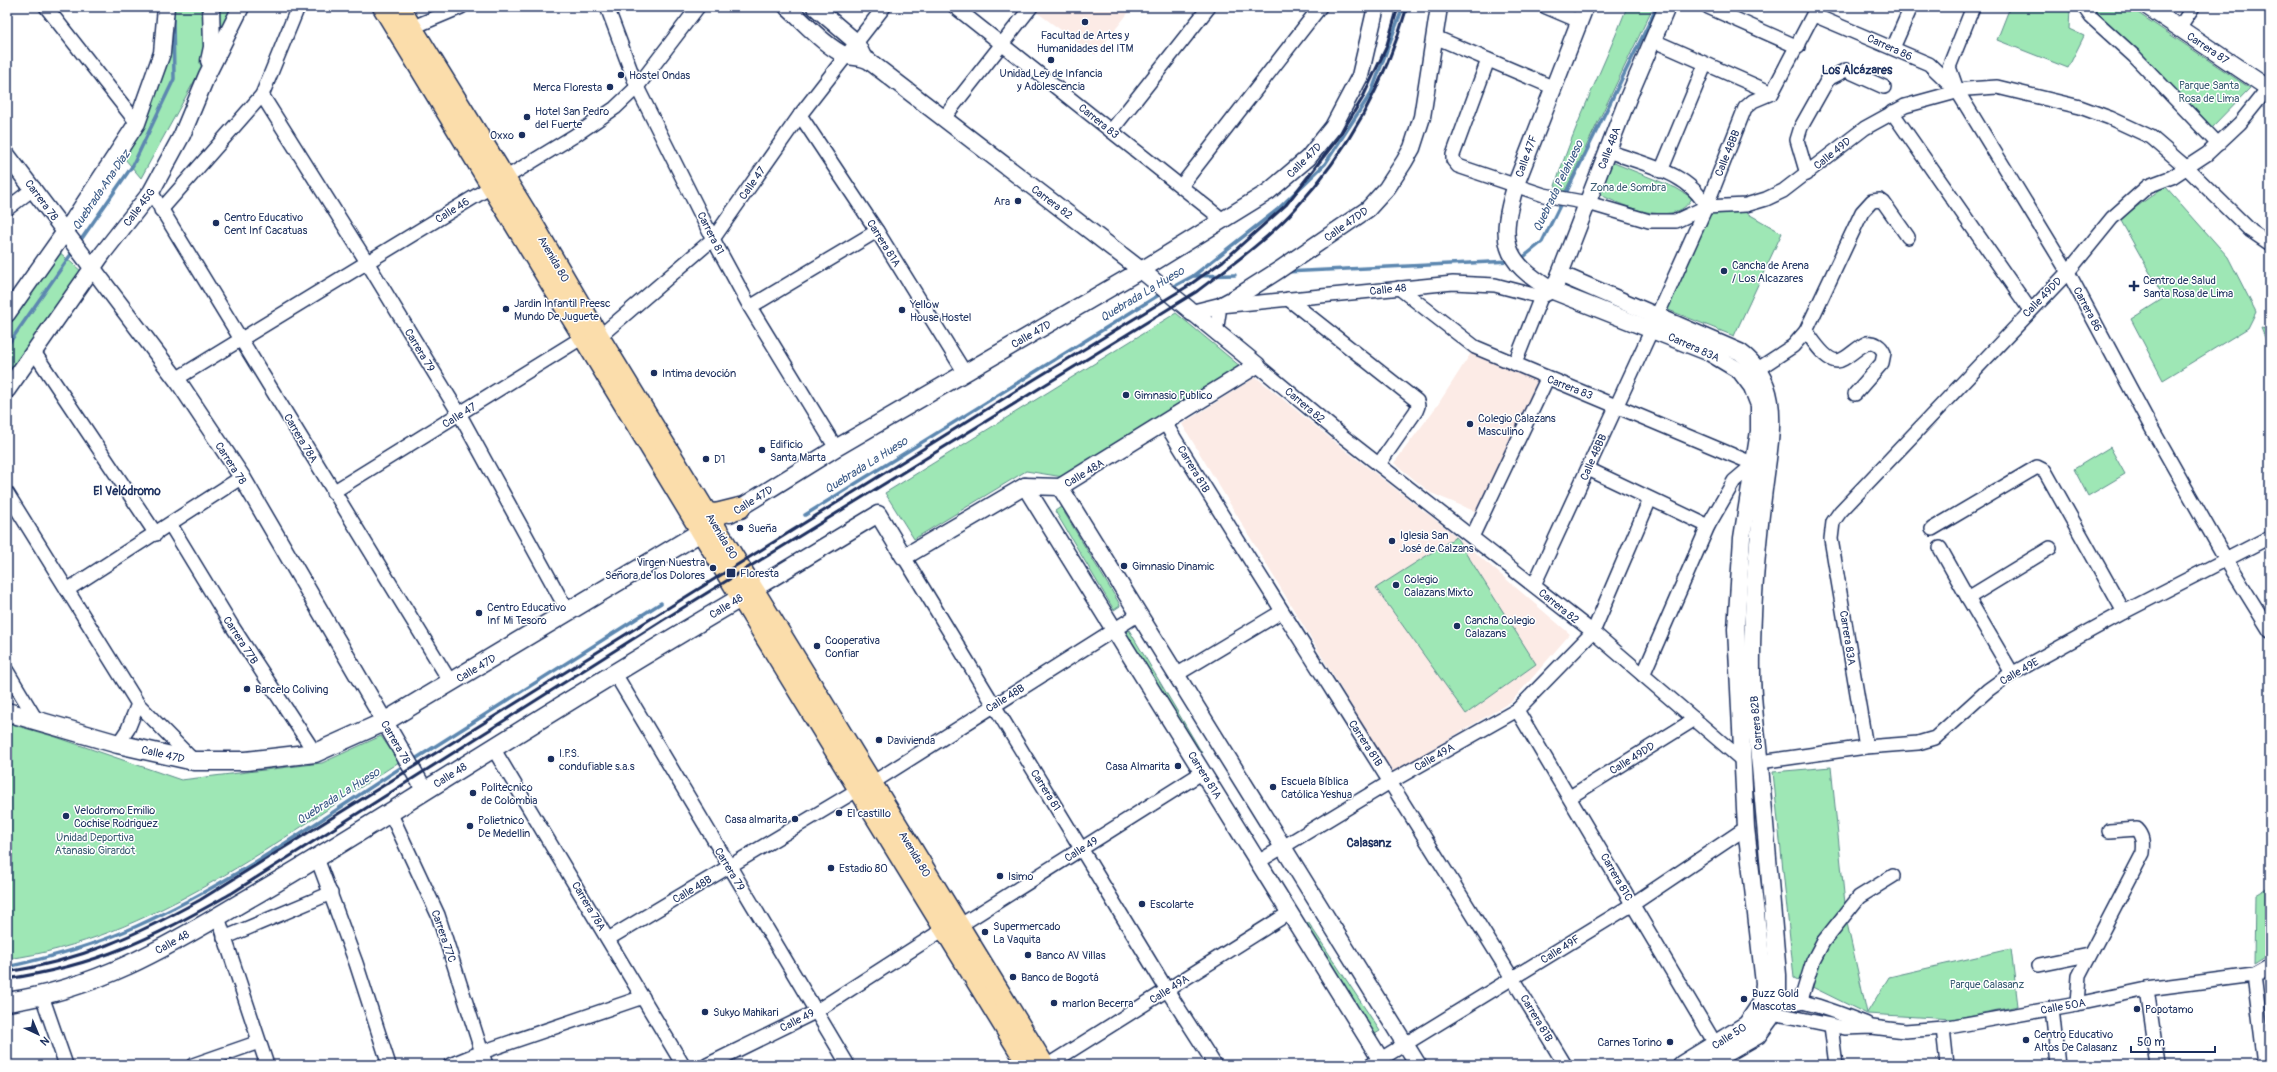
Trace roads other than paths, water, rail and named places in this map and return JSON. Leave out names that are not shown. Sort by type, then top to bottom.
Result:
[{"type":"main road","name":"Avenida 80","points":[[383,7],[498,182]]},
{"type":"main road","name":"Avenida 80","points":[[399,7],[498,182],[591,337],[708,522],[748,593],[952,928],[1044,1065]]},
{"type":"main road","points":[[708,522],[716,514],[740,508]]},
{"type":"main road","name":"Calle 47D","points":[[7,712],[118,744],[194,761],[246,761],[315,753],[384,722],[568,612],[708,522]]},
{"type":"main road","name":"Calle 48","points":[[7,1002],[42,996],[78,986],[124,968],[218,917],[317,858],[614,672],[748,593]]},
{"type":"main road","name":"Avenida 80","points":[[952,928],[1028,1065]]},
{"type":"main road","name":"Calle 50","points":[[1682,1065],[1716,1045],[1767,1011]]},
{"type":"main road","name":"Calle 50","points":[[1706,1065],[1756,1035],[1767,1011]]},
{"type":"street","points":[[46,7],[137,123]]},
{"type":"street","points":[[7,314],[72,232],[137,123],[162,53],[166,7]]},
{"type":"street","points":[[207,75],[212,47],[211,7]]},
{"type":"street","name":"Calle 45G","points":[[7,390],[34,352],[88,258],[102,254],[151,192],[182,135],[207,75],[241,7]]},
{"type":"street","points":[[162,210],[262,95],[298,7]]},
{"type":"street","points":[[411,28],[461,7]]},
{"type":"street","name":"Carrera 81","points":[[607,7],[638,87],[713,239],[750,307],[836,448]]},
{"type":"street","name":"Calle 46","points":[[176,379],[574,136],[615,108],[638,87],[698,7]]},
{"type":"street","points":[[786,7],[830,45],[845,55],[863,57]]},
{"type":"street","name":"Carrera 82","points":[[815,7],[856,42],[863,57],[1141,270],[1216,333],[1379,464],[1593,632],[1742,760]]},
{"type":"street","name":"Calle 47","points":[[334,492],[591,337],[713,239],[800,115],[845,55],[884,7]]},
{"type":"street","name":"Carrera 83","points":[[956,7],[1223,220]]},
{"type":"street","points":[[943,119],[1030,7]]},
{"type":"street","points":[[1111,131],[1209,7]]},
{"type":"street","points":[[1180,186],[1320,7]]},
{"type":"street","name":"Calle 47D","points":[[740,508],[836,448],[1141,270],[1268,192],[1308,158],[1326,137],[1350,98],[1360,76],[1376,7]]},
{"type":"street","name":"Calle 47DD","points":[[1187,309],[1220,306],[1279,270],[1368,209],[1387,188],[1404,162],[1418,133],[1439,7]]},
{"type":"street","points":[[1546,7],[1582,14]]},
{"type":"street","name":"Calle 48A","points":[[1515,363],[1547,294],[1560,274],[1583,202],[1608,151],[1652,40],[1667,7]]},
{"type":"street","points":[[1708,7],[1798,47]]},
{"type":"street","points":[[1893,48],[1911,7]]},
{"type":"street","points":[[1958,92],[1949,67],[1973,7]]},
{"type":"street","points":[[2084,7],[2091,17],[2134,56],[2218,144]]},
{"type":"street","name":"Carrera 87","points":[[2148,7],[2269,87]]},
{"type":"street","points":[[2179,28],[2193,7]]},
{"type":"street","points":[[1652,40],[1705,65],[1772,93],[1816,11]]},
{"type":"street","name":"Carrera 86","points":[[1816,11],[1934,68],[1958,92],[2068,272],[2151,427],[2270,631]]},
{"type":"street","name":"Calle 47F","points":[[1547,294],[1538,282],[1515,261],[1505,231],[1507,212],[1552,87],[1582,14]]},
{"type":"street","points":[[1435,37],[1552,87]]},
{"type":"street","points":[[1488,60],[1453,160],[1458,166],[1516,184],[1548,196],[1583,202],[1639,218],[1663,222],[1683,219],[1706,207],[1694,188],[1684,181],[1608,151]]},
{"type":"street","points":[[1661,171],[1705,65]]},
{"type":"street","points":[[1807,174],[1797,140],[1801,128],[1828,79],[1846,70],[1884,87]]},
{"type":"street","name":"Calle 49D","points":[[1706,207],[1746,205],[1766,199],[1783,191],[1865,128],[1892,112],[1914,103],[1972,88],[1997,87],[2080,107],[2110,118],[2151,137],[2187,168],[2228,211],[2251,231],[2270,244]]},
{"type":"street","name":"Calle 49DD","points":[[1831,529],[1840,512],[2030,310],[2068,272],[2112,218],[2148,186],[2172,177],[2187,168],[2218,144],[2240,123],[2269,87]]},
{"type":"street","name":"Calle 48BB","points":[[1534,585],[1706,207],[1745,108],[1753,101],[1772,93]]},
{"type":"street","name":"Carrera 79","points":[[262,95],[367,262],[460,415],[568,612]]},
{"type":"street","points":[[1892,112],[2030,310]]},
{"type":"street","name":"Carrera 81A","points":[[800,115],[876,231],[965,373]]},
{"type":"street","name":"Carrera 78","points":[[7,155],[72,232],[88,258],[176,379],[242,477],[425,791]]},
{"type":"street","points":[[7,209],[34,188]]},
{"type":"street","name":"Carrera 78A","points":[[151,192],[450,683]]},
{"type":"street","points":[[1758,369],[1793,346],[1806,331],[1862,212],[1872,201],[1880,200],[1884,203],[1908,237]]},
{"type":"street","points":[[750,307],[876,231]]},
{"type":"street","name":"Carrera 83A","points":[[1560,274],[1654,322],[1740,371],[1749,382],[1759,406],[1759,431],[1754,464]]},
{"type":"street","name":"Calle 48","points":[[1220,306],[1441,284],[1476,283],[1547,294]]},
{"type":"street","name":"Carrera 83","points":[[1399,288],[1468,343],[1548,379],[1616,405],[1754,464]]},
{"type":"street","name":"Carrera 83A","points":[[1547,294],[1654,322],[1736,349],[1748,358],[1758,369],[1770,397],[1772,432]]},
{"type":"street","points":[[1288,299],[1415,398],[1418,403],[1418,408],[1379,464]]},
{"type":"street","points":[[1216,333],[1220,306]]},
{"type":"street","points":[[1806,331],[1825,354],[1833,360],[1843,360],[1867,343],[1871,342],[1881,347],[1884,353],[1882,363],[1855,394]]},
{"type":"street","points":[[34,352],[156,534]]},
{"type":"street","name":"Calle 48A","points":[[1025,486],[1060,488],[1257,365]]},
{"type":"street","points":[[1472,537],[1548,379]]},
{"type":"street","name":"Carrera 81B","points":[[1165,423],[1281,612],[1513,978],[1565,1065]]},
{"type":"street","name":"Carrera 82B","points":[[1767,1011],[1778,975],[1752,676],[1753,613],[1764,483],[1772,432]]},
{"type":"street","points":[[1643,675],[1708,526],[1734,481],[1754,464]]},
{"type":"street","name":"Carrera 82B","points":[[1754,464],[1742,538],[1737,614],[1737,680],[1746,828],[1767,1011]]},
{"type":"street","points":[[1932,529],[2037,467],[2045,471],[2124,612]]},
{"type":"street","points":[[1588,469],[1708,526]]},
{"type":"street","points":[[67,590],[156,534],[242,477]]},
{"type":"street","points":[[904,557],[1025,486]]},
{"type":"street","name":"Carrera 81A","points":[[1025,486],[1203,772],[1378,1063]]},
{"type":"street","points":[[1060,488],[1418,1065]]},
{"type":"street","points":[[7,493],[138,704],[194,761]]},
{"type":"street","points":[[1593,632],[1650,499]]},
{"type":"street","name":"Carrera 81","points":[[878,514],[1167,990],[1215,1065]]},
{"type":"street","name":"Calle 48","points":[[748,593],[878,514]]},
{"type":"street","name":"Carrera 77B","points":[[170,524],[232,626],[315,753]]},
{"type":"street","name":"Carrera 83A","points":[[1831,529],[1866,747]]},
{"type":"street","name":"Calle 49E","points":[[1760,762],[1866,747],[1918,743],[1935,738],[1988,690],[2012,673],[2124,612],[2270,537]]},
{"type":"street","points":[[1940,548],[2012,673]]},
{"type":"street","points":[[1968,598],[2050,548]]},
{"type":"street","points":[[1176,675],[1281,612]]},
{"type":"street","name":"Calle 48B","points":[[608,939],[865,786],[1139,614]]},
{"type":"street","name":"Calle 49A","points":[[1258,862],[1390,782],[1517,710],[1593,632]]},
{"type":"street","points":[[7,671],[37,721]]},
{"type":"street","name":"Carrera 79","points":[[614,672],[815,1012],[848,1065]]},
{"type":"street","points":[[118,744],[128,729],[138,704]]},
{"type":"street","name":"Carrera 81C","points":[[1517,710],[1716,1045]]},
{"type":"street","name":"Calle 49DD","points":[[1570,797],[1695,719]]},
{"type":"street","name":"Carrera 78A","points":[[493,748],[683,1065]]},
{"type":"street","name":"Calle 49","points":[[707,1065],[815,1012],[1203,772]]},
{"type":"street","name":"Carrera 77C","points":[[390,812],[438,915],[486,1065]]},
{"type":"street","name":"Calle 49F","points":[[1378,1063],[1405,1044],[1633,904],[1746,828]]},
{"type":"street","points":[[2077,1004],[2079,976],[2088,955],[2143,853],[2144,842],[2137,829],[2109,831]]},
{"type":"street","points":[[317,858],[356,963],[389,1065]]},
{"type":"street","points":[[1800,1003],[1813,961],[1823,942],[1859,897],[1893,876]]},
{"type":"street","points":[[224,938],[331,893]]},
{"type":"street","name":"Calle 49A","points":[[1048,1065],[1289,913]]},
{"type":"street","points":[[218,917],[267,1065]]},
{"type":"street","points":[[2039,964],[2088,955]]},
{"type":"street","name":"Calle 50A","points":[[2254,975],[2270,966]]},
{"type":"street","name":"Calle 50A","points":[[1767,1011],[1791,1018],[1831,1026],[1872,1027],[1905,1031],[1943,1028],[2077,1004],[2147,989],[2254,975],[2270,971]]},
{"type":"street","points":[[2254,975],[2265,1065]]},
{"type":"street","points":[[2147,989],[2158,1065]]},
{"type":"street","points":[[42,996],[66,1065]]},
{"type":"street","points":[[450,1065],[482,1052],[642,997]]},
{"type":"street","name":"Calle 50A","points":[[1767,1011],[1800,1003],[1832,1010],[1872,1027]]},
{"type":"street","points":[[2052,1008],[2058,1065]]},
{"type":"street","points":[[1831,1026],[1836,1065]]},
{"type":"street","points":[[1943,1028],[1947,1065]]},
{"type":"street","points":[[193,1065],[259,1042]]},
{"type":"waterway","name":"Quebrada La Hueso","points":[[1171,288],[1193,276],[1277,210],[1325,164],[1371,93],[1403,7]]},
{"type":"waterway","name":"Quebrada Pelahueso","points":[[1521,259],[1542,242],[1657,7]]},
{"type":"waterway","name":"Quebrada Ana Diaz","points":[[78,244],[133,165],[174,79],[173,16]]},
{"type":"waterway","name":"Quebrada Ana Diaz","points":[[7,346],[74,250]]},
{"type":"waterway","name":"Quebrada Pelahueso","points":[[1285,272],[1511,261]]},
{"type":"waterway","name":"Quebrada Pelahueso","points":[[1194,276],[1235,275]]},
{"type":"waterway","name":"Quebrada La Hueso","points":[[805,515],[1162,293]]},
{"type":"waterway","name":"Quebrada La Hueso","points":[[412,761],[661,603]]},
{"type":"waterway","name":"Quebrada La Hueso","points":[[7,967],[57,955],[90,945],[137,926],[172,909],[241,871],[405,765]]},
{"type":"railway","points":[[7,972],[59,961],[83,954],[130,935],[177,913],[200,900],[1035,379],[1188,286],[1223,261],[1286,205],[1338,138],[1362,99],[1386,48],[1398,7]]},
{"type":"railway","points":[[7,979],[65,967],[107,954],[164,930],[232,893],[663,620],[1196,292],[1248,252],[1285,220],[1315,186],[1333,162],[1364,114],[1388,62],[1407,7]]},
{"type":"place","name":"Facultad de Artes y Humanidades del ITM","points":[[1085,22]]},
{"type":"place","name":"Unidad Ley de Infancia y Adolescencia","points":[[1051,60]]},
{"type":"place","name":"Hostel Ondas","points":[[621,75]]},
{"type":"place","name":"Merca Floresta","points":[[610,87]]},
{"type":"place","name":"Hotel San Pedro del Fuerte","points":[[527,117]]},
{"type":"place","name":"Oxxo","points":[[522,135]]},
{"type":"place","name":"Ara","points":[[1018,201]]},
{"type":"place","name":"Centro Educativo Cent Inf Cacatuas","points":[[216,223]]},
{"type":"place","name":"Cancha de Arena / Los Alcazares","points":[[1724,271]]},
{"type":"place","name":"Centro de Salud Santa Rosa de Lima","points":[[2134,286]]},
{"type":"place","name":"Jardin Infantil Preesc Mundo De Juguete","points":[[506,309]]},
{"type":"place","name":"Yellow House Hostel","points":[[902,310]]},
{"type":"place","name":"Intima devoción","points":[[654,373]]},
{"type":"place","name":"Gimnasio Publico","points":[[1126,395]]},
{"type":"place","name":"Colegio Calazans Masculino","points":[[1470,424]]},
{"type":"place","name":"Edificio Santa Marta","points":[[762,450]]},
{"type":"place","name":"D1","points":[[706,459]]},
{"type":"place","name":"Sueña","points":[[740,528]]},
{"type":"place","name":"Iglesia San José de Calzans","points":[[1392,541]]},
{"type":"place","name":"Gimnasio Dinamic","points":[[1124,566]]},
{"type":"place","name":"Virgen Nuestra Señora de los Dolores","points":[[713,568]]},
{"type":"place","name":"Floresta","points":[[731,573]]},
{"type":"place","name":"Colegio Calazans Mixto","points":[[1396,585]]},
{"type":"place","name":"Centro Educativo Inf Mi Tesoro","points":[[479,613]]},
{"type":"place","name":"Cancha Colegio Calazans","points":[[1457,626]]},
{"type":"place","name":"Cooperativa Confiar","points":[[817,646]]},
{"type":"place","name":"Barcelo Coliving","points":[[247,689]]},
{"type":"place","name":"Davivienda","points":[[879,740]]},
{"type":"place","name":"I.P.S. condufiable s.a.s","points":[[551,759]]},
{"type":"place","name":"Casa Almarita","points":[[1178,766]]},
{"type":"place","name":"Escuela Bíblica Católica Yeshua","points":[[1273,787]]},
{"type":"place","name":"Politecnico de Colombia","points":[[473,793]]},
{"type":"place","name":"El castillo","points":[[839,813]]},
{"type":"place","name":"Velodromo Emilio Cochise Rodriguez","points":[[66,816]]},
{"type":"place","name":"Casa almarita","points":[[795,819]]},
{"type":"place","name":"Polietnico De Medellin","points":[[470,826]]},
{"type":"place","name":"Estadio 80","points":[[831,868]]},
{"type":"place","name":"Isimo","points":[[1000,876]]},
{"type":"place","name":"Escolarte","points":[[1142,904]]},
{"type":"place","name":"Supermercado La Vaquita","points":[[985,932]]},
{"type":"place","name":"Banco AV Villas","points":[[1028,955]]},
{"type":"place","name":"Banco de Bogotá","points":[[1013,977]]},
{"type":"place","name":"Buzz Gold Mascotas","points":[[1744,999]]},
{"type":"place","name":"marlon Becerra","points":[[1054,1003]]},
{"type":"place","name":"Popotamo","points":[[2137,1009]]},
{"type":"place","name":"Sukyo Mahikari","points":[[705,1012]]},
{"type":"place","name":"Centro Educativo Altos De Calasanz","points":[[2026,1040]]},
{"type":"place","name":"Carnes Torino","points":[[1670,1042]]},
{"type":"district","name":"Los Alcázares","points":[[1857,70]]},
{"type":"district","name":"El Velódromo","points":[[127,491]]},
{"type":"district","name":"Calasanz","points":[[1369,843]]},
{"type":"park label","name":"Parque Santa Rosa de Lima","points":[[2209,91]]},
{"type":"park label","name":"Zona de Sombra","points":[[1628,187]]},
{"type":"park label","name":"Unidad Deportiva Atanasio Girardot","points":[[95,843]]},
{"type":"park label","name":"Parque Calasanz","points":[[1987,984]]}]
